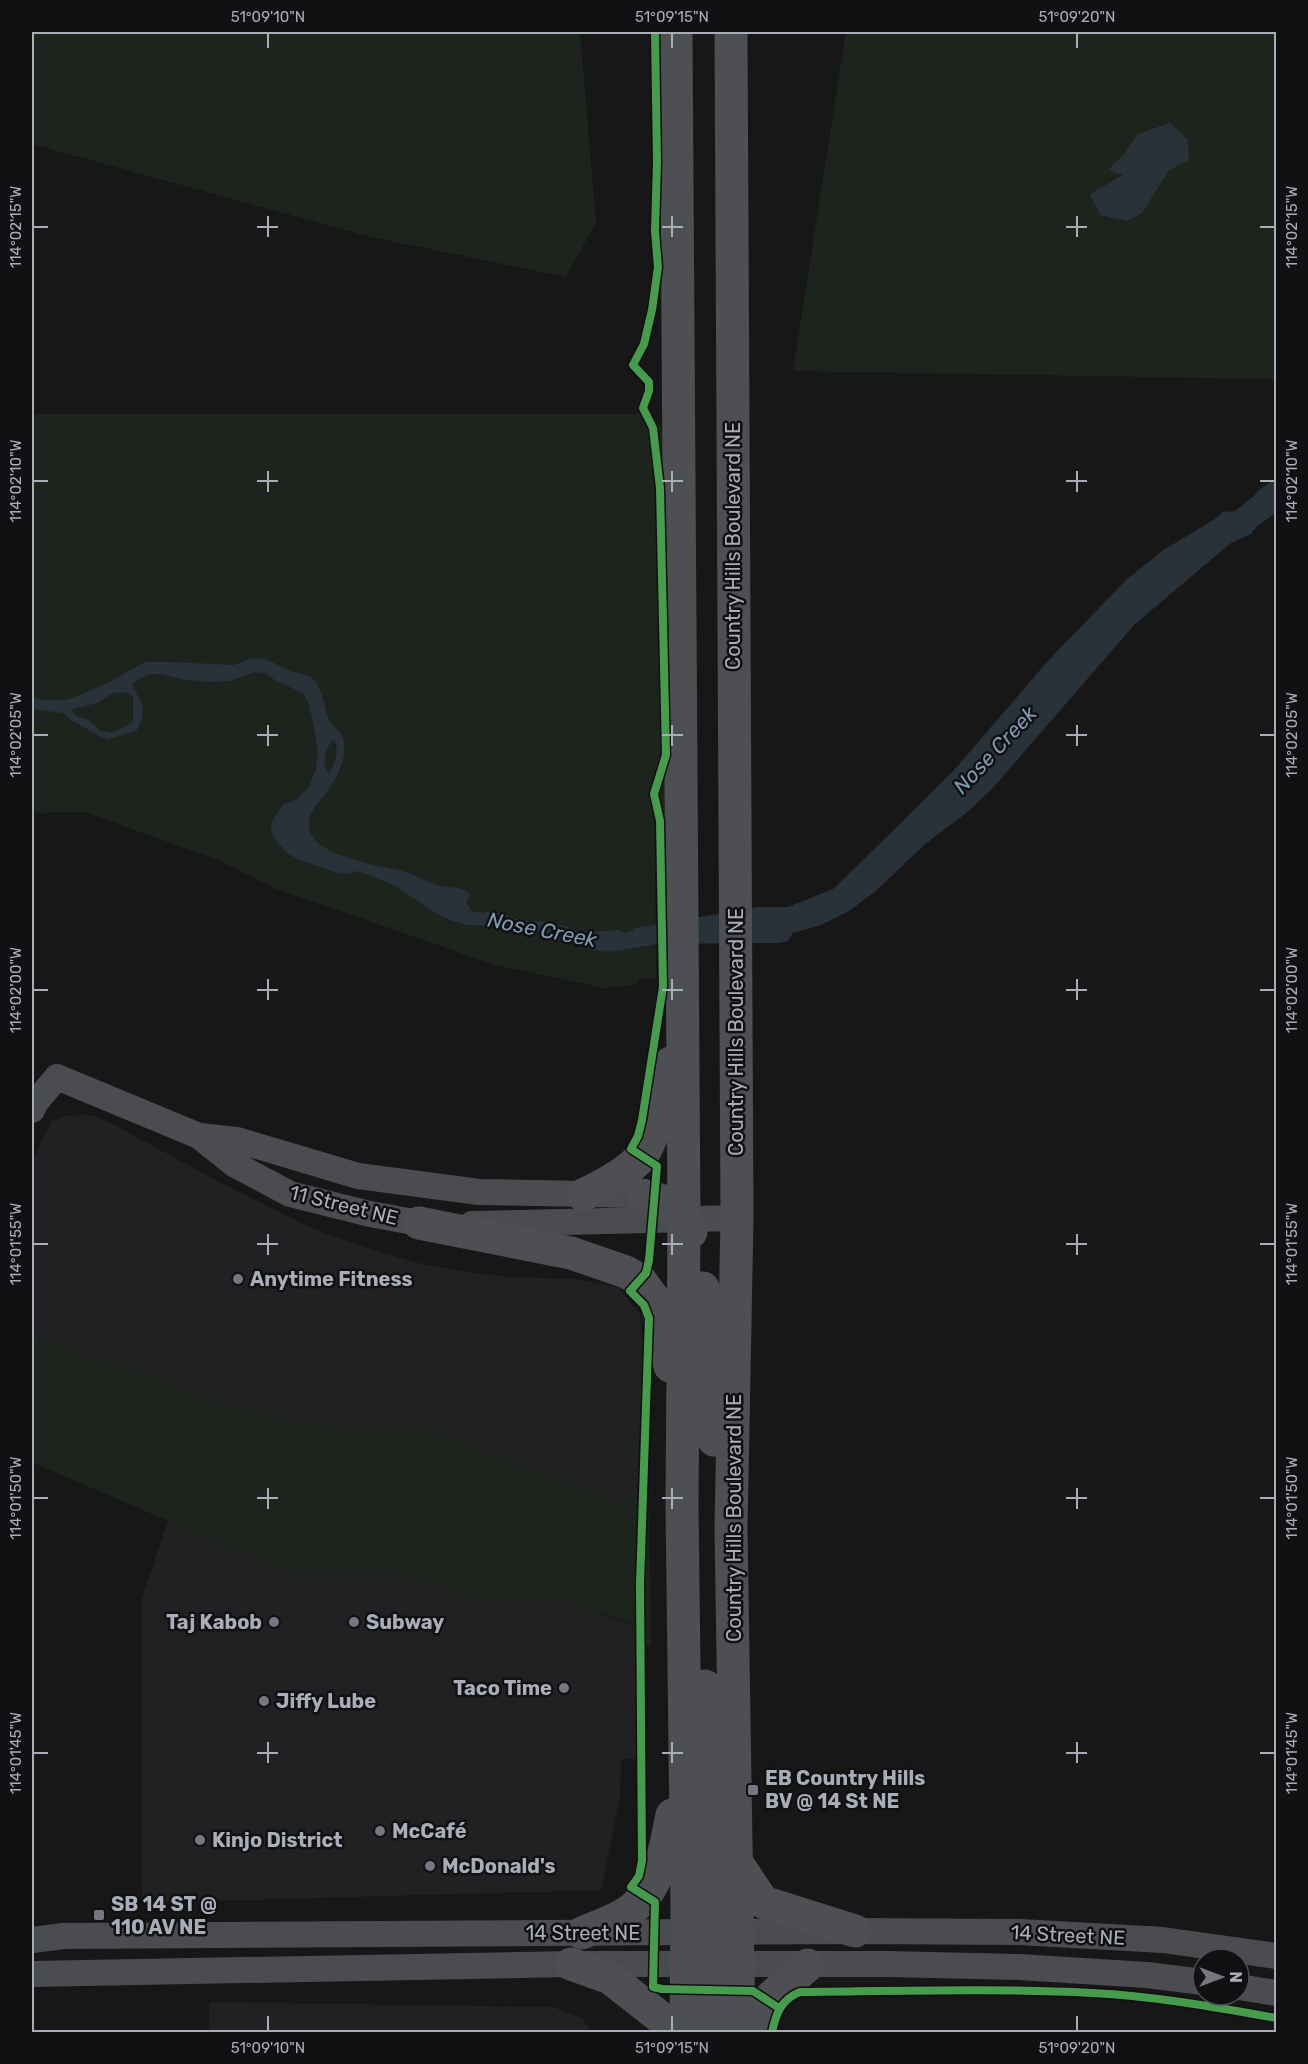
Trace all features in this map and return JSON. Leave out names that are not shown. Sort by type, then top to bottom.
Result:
[{"type":"main road","name":"Country Hills Boulevard NE","points":[[676,32],[684,1220],[685,1761],[712,1948],[739,2032]]},
{"type":"main road","name":"Country Hills Boulevard NE","points":[[686,2032],[737,1863],[731,1529],[737,1218],[731,32]]},
{"type":"main road","points":[[583,1195],[610,1182],[641,1156],[654,1130],[668,1073],[681,991]]},
{"type":"main road","points":[[642,1194],[668,1202],[684,1220],[698,1245],[704,1293],[716,1477],[731,1529]]},
{"type":"main road","points":[[419,1222],[571,1252],[626,1272],[640,1280],[656,1302],[683,1425]]},
{"type":"main road","points":[[683,1539],[702,1648],[711,1778],[712,2032]]},
{"type":"main road","points":[[582,1933],[614,1920],[633,1908],[660,1870],[685,1761]]},
{"type":"main road","points":[[737,1863],[763,1902],[855,1931]]},
{"type":"main road","points":[[571,1964],[610,1978],[665,2021],[673,2032]]},
{"type":"main road","points":[[753,2032],[756,2019],[766,2000],[808,1965]]},
{"type":"street","points":[[32,1110],[57,1077],[199,1136]]},
{"type":"street","name":"11 Street NE","points":[[199,1136],[234,1164],[290,1194],[370,1214],[419,1222],[497,1224],[653,1218],[684,1220],[737,1218]]},
{"type":"street","name":"11 Street NE","points":[[199,1136],[237,1140],[358,1176],[479,1192],[642,1194]]},
{"type":"street","name":"14 Street NE","points":[[32,1974],[571,1964],[855,1931],[1020,1932],[1101,1936],[1163,1940],[1276,1956]]},
{"type":"street","name":"14 Street NE","points":[[32,1940],[64,1935],[582,1933],[712,1948],[808,1965],[1019,1967],[1147,1974],[1191,1980]]},
{"type":"street","points":[[108,1973],[135,1962],[148,1952],[159,1935]]},
{"type":"street","points":[[1251,1989],[1276,1993]]},
{"type":"shaded area","points":[[32,32],[580,32],[596,222],[566,277],[367,236],[32,144]]},
{"type":"shaded area","points":[[846,32],[1276,32],[1276,379],[793,371]]},
{"type":"shaded area","points":[[32,414],[650,414],[660,425],[666,441],[669,845],[655,870],[656,978],[640,979],[635,985],[605,988],[495,965],[274,888],[218,860],[85,812],[32,813]]},
{"type":"shaded area","points":[[65,1116],[92,1116],[113,1124],[221,1183],[311,1228],[383,1253],[459,1271],[510,1277],[573,1279],[618,1287],[640,1314],[645,1361],[641,1397],[637,1505],[615,1501],[566,1484],[451,1439],[424,1433],[359,1433],[266,1417],[196,1396],[149,1376],[93,1360],[32,1333],[32,1162],[51,1122]]},
{"type":"shaded area","points":[[32,1333],[93,1360],[150,1376],[196,1396],[266,1417],[359,1433],[424,1433],[451,1439],[566,1484],[615,1501],[632,1503],[649,1515],[651,1646],[642,1645],[631,1623],[554,1598],[496,1604],[398,1572],[286,1572],[32,1462]]},
{"type":"shaded area","points":[[168,1521],[286,1572],[398,1572],[496,1604],[554,1598],[631,1624],[638,1638],[638,1759],[621,1759],[620,1796],[601,1890],[142,1903],[142,1598]]},
{"type":"shaded area","points":[[209,2002],[553,2007],[582,2018],[592,2032],[209,2032]]},
{"type":"water","points":[[1170,123],[1188,140],[1189,160],[1169,170],[1142,213],[1127,221],[1100,215],[1090,194],[1123,175],[1108,170],[1124,154],[1138,134]]},
{"type":"water","name":"Nose Creek","points":[[1276,479],[1276,513],[1257,526],[1251,534],[1231,543],[1135,624],[991,790],[965,814],[924,845],[876,891],[849,911],[821,925],[793,933],[788,941],[779,943],[657,944],[609,952],[593,950],[539,932],[499,926],[468,925],[450,920],[429,909],[396,886],[358,871],[347,874],[335,872],[297,859],[286,852],[273,837],[272,821],[283,805],[297,799],[309,787],[316,769],[318,753],[315,733],[309,704],[303,693],[276,681],[265,673],[254,672],[230,681],[210,682],[161,674],[151,674],[139,679],[132,685],[143,711],[137,730],[107,740],[72,721],[63,713],[32,709],[32,697],[44,700],[67,700],[106,684],[145,662],[233,665],[256,658],[267,660],[313,679],[321,692],[331,723],[342,736],[344,755],[342,764],[333,782],[310,814],[309,823],[310,832],[316,841],[338,854],[406,872],[437,885],[464,890],[470,895],[466,902],[471,911],[483,913],[493,911],[524,921],[541,921],[569,927],[581,933],[619,930],[627,932],[635,928],[759,907],[788,907],[833,889],[850,873],[955,769],[1047,662],[1126,580],[1162,551],[1223,512],[1235,511],[1260,489]],"holes":[[[124,692],[133,696],[133,719],[131,724],[112,733],[101,731],[87,719],[78,717],[70,710],[97,703],[113,693]],[[334,739],[336,752],[329,774],[325,765],[325,756]]]},
{"type":"cycle path","points":[[655,32],[657,162],[655,231],[658,267],[644,344],[633,365],[649,382],[649,391],[643,408],[653,428],[660,488],[666,755],[654,794],[660,821],[663,987],[642,1120],[638,1136],[631,1149],[657,1166],[649,1260],[646,1273],[630,1291],[644,1305],[649,1318],[640,1584],[642,1861],[639,1876],[631,1887],[655,1902],[653,1987],[753,1991],[779,2008]]},
{"type":"cycle path","points":[[772,2032],[780,2008],[788,1999],[800,1992],[983,1990],[1115,1994],[1161,1999],[1276,2018]]},
{"type":"place","name":"Anytime Fitness","points":[[238,1279]]},
{"type":"place","name":"Taj Kabob","points":[[274,1622]]},
{"type":"place","name":"Subway","points":[[354,1622]]},
{"type":"place","name":"Taco Time","points":[[564,1688]]},
{"type":"place","name":"Jiffy Lube","points":[[264,1701]]},
{"type":"place","name":"EB Country Hills BV @ 14 St NE","points":[[753,1790]]},
{"type":"place","name":"McCafé","points":[[380,1831]]},
{"type":"place","name":"Kinjo District","points":[[200,1840]]},
{"type":"place","name":"McDonald's","points":[[430,1866]]},
{"type":"place","name":"SB 14 ST @ 110 AV NE","points":[[99,1915]]}]
